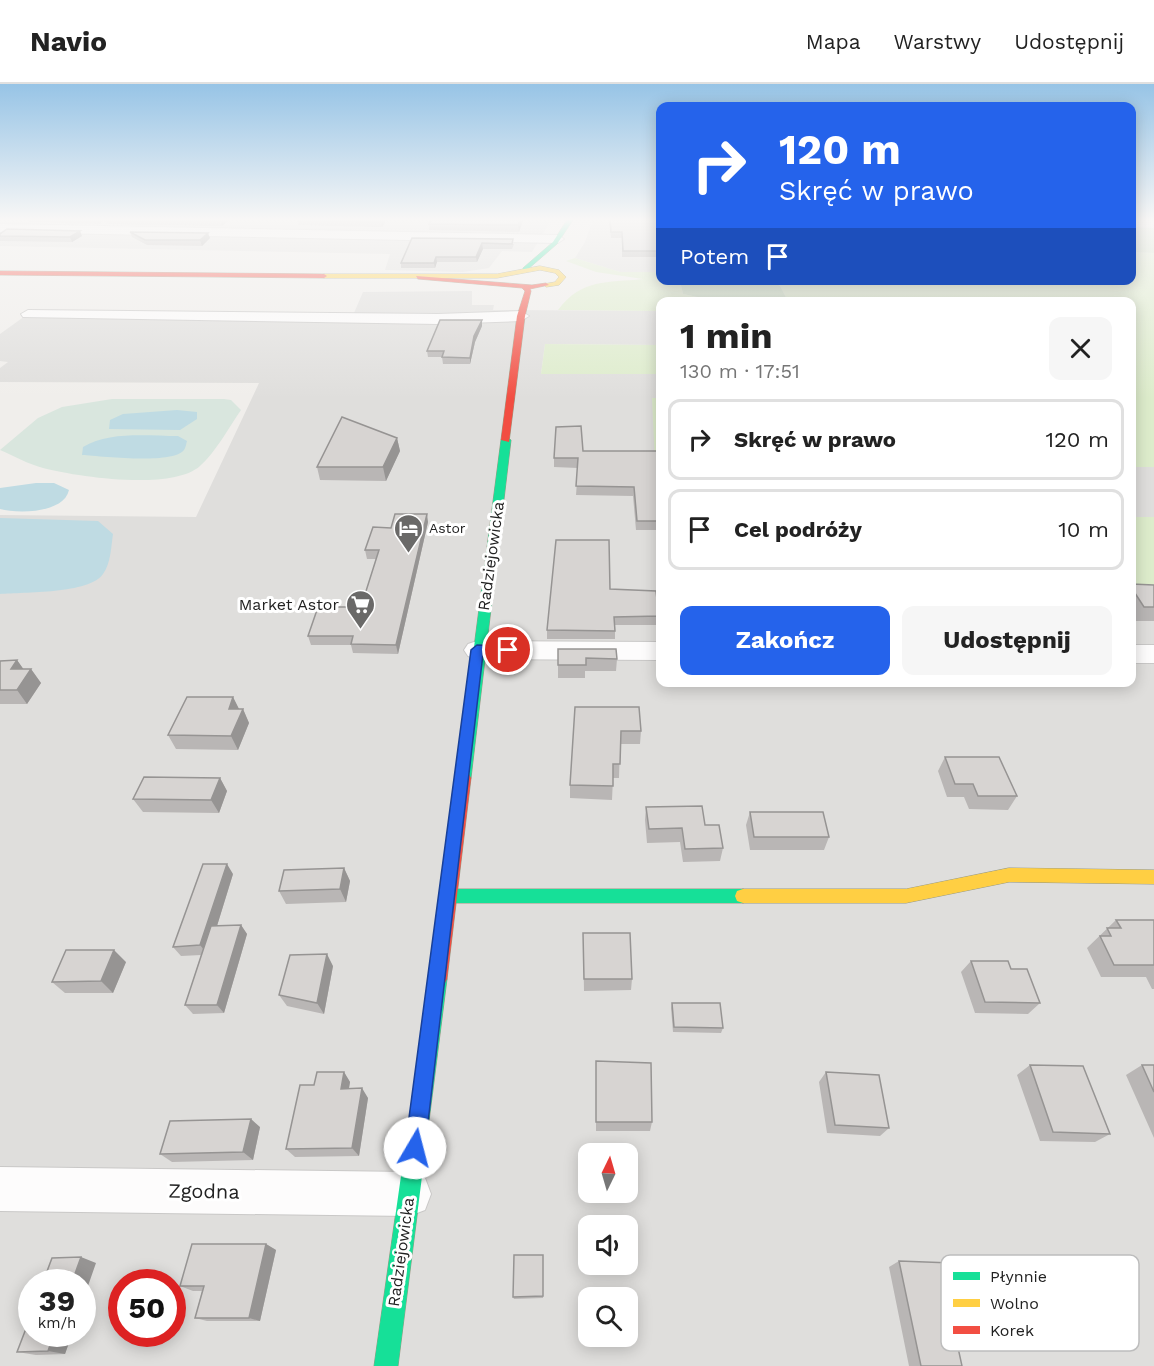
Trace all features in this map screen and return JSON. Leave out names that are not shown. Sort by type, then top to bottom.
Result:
[{"type":"main road","points":[[454,280],[460,280]]},
{"type":"main road","points":[[454,280],[512,290],[528,316]]},
{"type":"main road","name":"Radziejowicka","points":[[386,1366],[448,896],[477,650],[518,353],[528,316],[528,291],[520,280]]},
{"type":"main road","points":[[546,298],[554,280]]},
{"type":"main road","points":[[448,896],[906,896],[1009,875],[1154,877]]},
{"type":"street","points":[[28,314],[438,319],[528,316]]},
{"type":"street","points":[[477,650],[656,651]]},
{"type":"street","points":[[1136,654],[1154,654]]},
{"type":"street","name":"Zgodna","points":[[0,1189],[409,1194]]},
{"type":"shaded area","points":[[472,291],[472,305],[494,305],[493,310],[656,311],[656,345],[545,344],[541,374],[656,374],[656,398],[653,398],[656,426],[656,687],[1136,687],[1136,585],[1154,585],[1154,1366],[0,1366],[0,515],[196,517],[259,383],[0,382],[0,368],[8,362],[0,361],[0,334],[25,316],[351,320],[363,292]]},
{"type":"shaded area","points":[[112,399],[224,399],[231,400],[241,410],[217,447],[200,466],[187,474],[169,478],[124,480],[59,472],[26,462],[0,450],[38,418],[62,407]]},
{"type":"shaded area","points":[[1136,467],[1154,467],[1154,517],[1136,517]]},
{"type":"green space","points":[[656,280],[656,285],[681,285],[683,294],[698,297],[656,297],[656,311],[558,310],[576,292],[607,282]]},
{"type":"green space","points":[[1136,280],[1154,280],[1154,467],[1136,467],[1136,297],[786,297],[778,285],[1136,285]]},
{"type":"green space","points":[[681,285],[778,285],[786,297],[698,297],[683,294]]},
{"type":"green space","points":[[545,344],[656,345],[656,374],[541,374]]},
{"type":"green space","points":[[652,398],[656,398],[655,464]]},
{"type":"green space","points":[[1136,517],[1154,517],[1154,585],[1136,585]]},
{"type":"water","points":[[177,410],[197,412],[197,419],[180,430],[109,429],[110,420],[123,414]]},
{"type":"water","points":[[117,436],[178,436],[187,441],[185,449],[177,455],[136,458],[82,455],[83,447]]},
{"type":"water","points":[[54,483],[69,490],[59,503],[40,510],[0,509],[0,488]]},
{"type":"water","points":[[0,518],[98,521],[113,534],[106,570],[96,581],[71,589],[0,594]]},
{"type":"building","points":[[440,320],[482,320],[474,336],[470,358],[442,357],[444,351],[427,351]]},
{"type":"building","points":[[342,417],[397,438],[383,467],[317,467]]},
{"type":"building","points":[[581,426],[583,451],[656,451],[656,521],[637,521],[634,487],[576,486],[578,458],[554,458],[556,427]]},
{"type":"building","points":[[395,514],[427,514],[396,645],[351,644],[353,636],[308,636],[318,607],[361,607],[379,550],[365,550],[373,527],[391,528]]},
{"type":"building","points":[[556,540],[609,540],[610,589],[656,591],[656,616],[614,617],[615,631],[547,630]]},
{"type":"building","points":[[1136,584],[1154,585],[1154,607],[1144,607],[1136,595]]},
{"type":"building","points":[[558,649],[616,649],[617,659],[586,658],[586,665],[558,665]]},
{"type":"building","points":[[17,660],[11,669],[31,669],[17,690],[0,690],[0,661]]},
{"type":"building","points":[[187,697],[233,697],[229,709],[243,709],[231,736],[168,735]]},
{"type":"building","points":[[575,707],[639,707],[641,731],[621,731],[620,764],[613,764],[613,786],[570,785]]},
{"type":"building","points":[[945,757],[999,757],[1017,796],[978,796],[973,784],[955,784]]},
{"type":"building","points":[[144,777],[220,778],[211,800],[133,799]]},
{"type":"building","points":[[702,806],[705,825],[719,825],[723,848],[685,849],[682,828],[649,829],[646,807]]},
{"type":"building","points":[[750,812],[823,812],[829,837],[754,837]]},
{"type":"building","points":[[203,864],[227,864],[200,945],[173,947]]},
{"type":"building","points":[[344,868],[340,889],[279,891],[284,870]]},
{"type":"building","points":[[1116,920],[1154,920],[1154,965],[1114,965],[1100,936],[1111,936],[1107,928],[1121,928]]},
{"type":"building","points":[[241,925],[217,1005],[185,1005],[211,926]]},
{"type":"building","points":[[583,933],[630,933],[632,979],[584,979]]},
{"type":"building","points":[[66,950],[114,950],[101,981],[52,982]]},
{"type":"building","points":[[327,954],[317,1003],[279,995],[290,955]]},
{"type":"building","points":[[971,961],[1008,961],[1011,969],[1027,969],[1040,1003],[985,1002]]},
{"type":"building","points":[[672,1003],[720,1003],[723,1028],[674,1027]]},
{"type":"building","points":[[596,1061],[651,1063],[652,1122],[596,1122]]},
{"type":"building","points":[[1030,1065],[1083,1066],[1110,1134],[1053,1132]]},
{"type":"building","points":[[1142,1065],[1154,1065],[1154,1092]]},
{"type":"building","points":[[317,1072],[344,1072],[341,1089],[362,1088],[352,1148],[286,1149],[300,1085],[314,1085]]},
{"type":"building","points":[[826,1072],[879,1075],[889,1128],[835,1125]]},
{"type":"building","points":[[251,1119],[243,1152],[160,1154],[170,1121]]},
{"type":"building","points":[[192,1244],[266,1244],[249,1318],[195,1318],[204,1286],[186,1286],[185,1269]]},
{"type":"building","points":[[514,1255],[543,1255],[543,1296],[513,1297]]},
{"type":"building","points":[[81,1257],[77,1269],[48,1269],[52,1258]]},
{"type":"building","points":[[899,1261],[941,1263],[941,1351],[959,1351],[962,1366],[921,1366]]},
{"type":"building","points":[[19,1347],[49,1347],[48,1351],[17,1352]]},
{"type":"traffic: fast","points":[[464,778],[506,440]]},
{"type":"traffic: fast","points":[[449,896],[743,896]]},
{"type":"traffic: fast","points":[[386,1366],[438,979]]},
{"type":"traffic: slow","points":[[546,285],[557,284],[561,280]]},
{"type":"traffic: slow","points":[[743,896],[906,896],[1009,875],[1154,877]]},
{"type":"traffic: jam","points":[[450,280],[532,287],[546,285]]},
{"type":"traffic: jam","points":[[506,440],[521,316],[528,291],[524,286]]},
{"type":"traffic: jam","points":[[438,979],[464,778]]},
{"type":"place","name":"Astor","points":[[408,554]]},
{"type":"place","name":"Market Astor","points":[[360,630]]},
{"type":"route","points":[[415,1148],[477,650],[508,650]]}]
